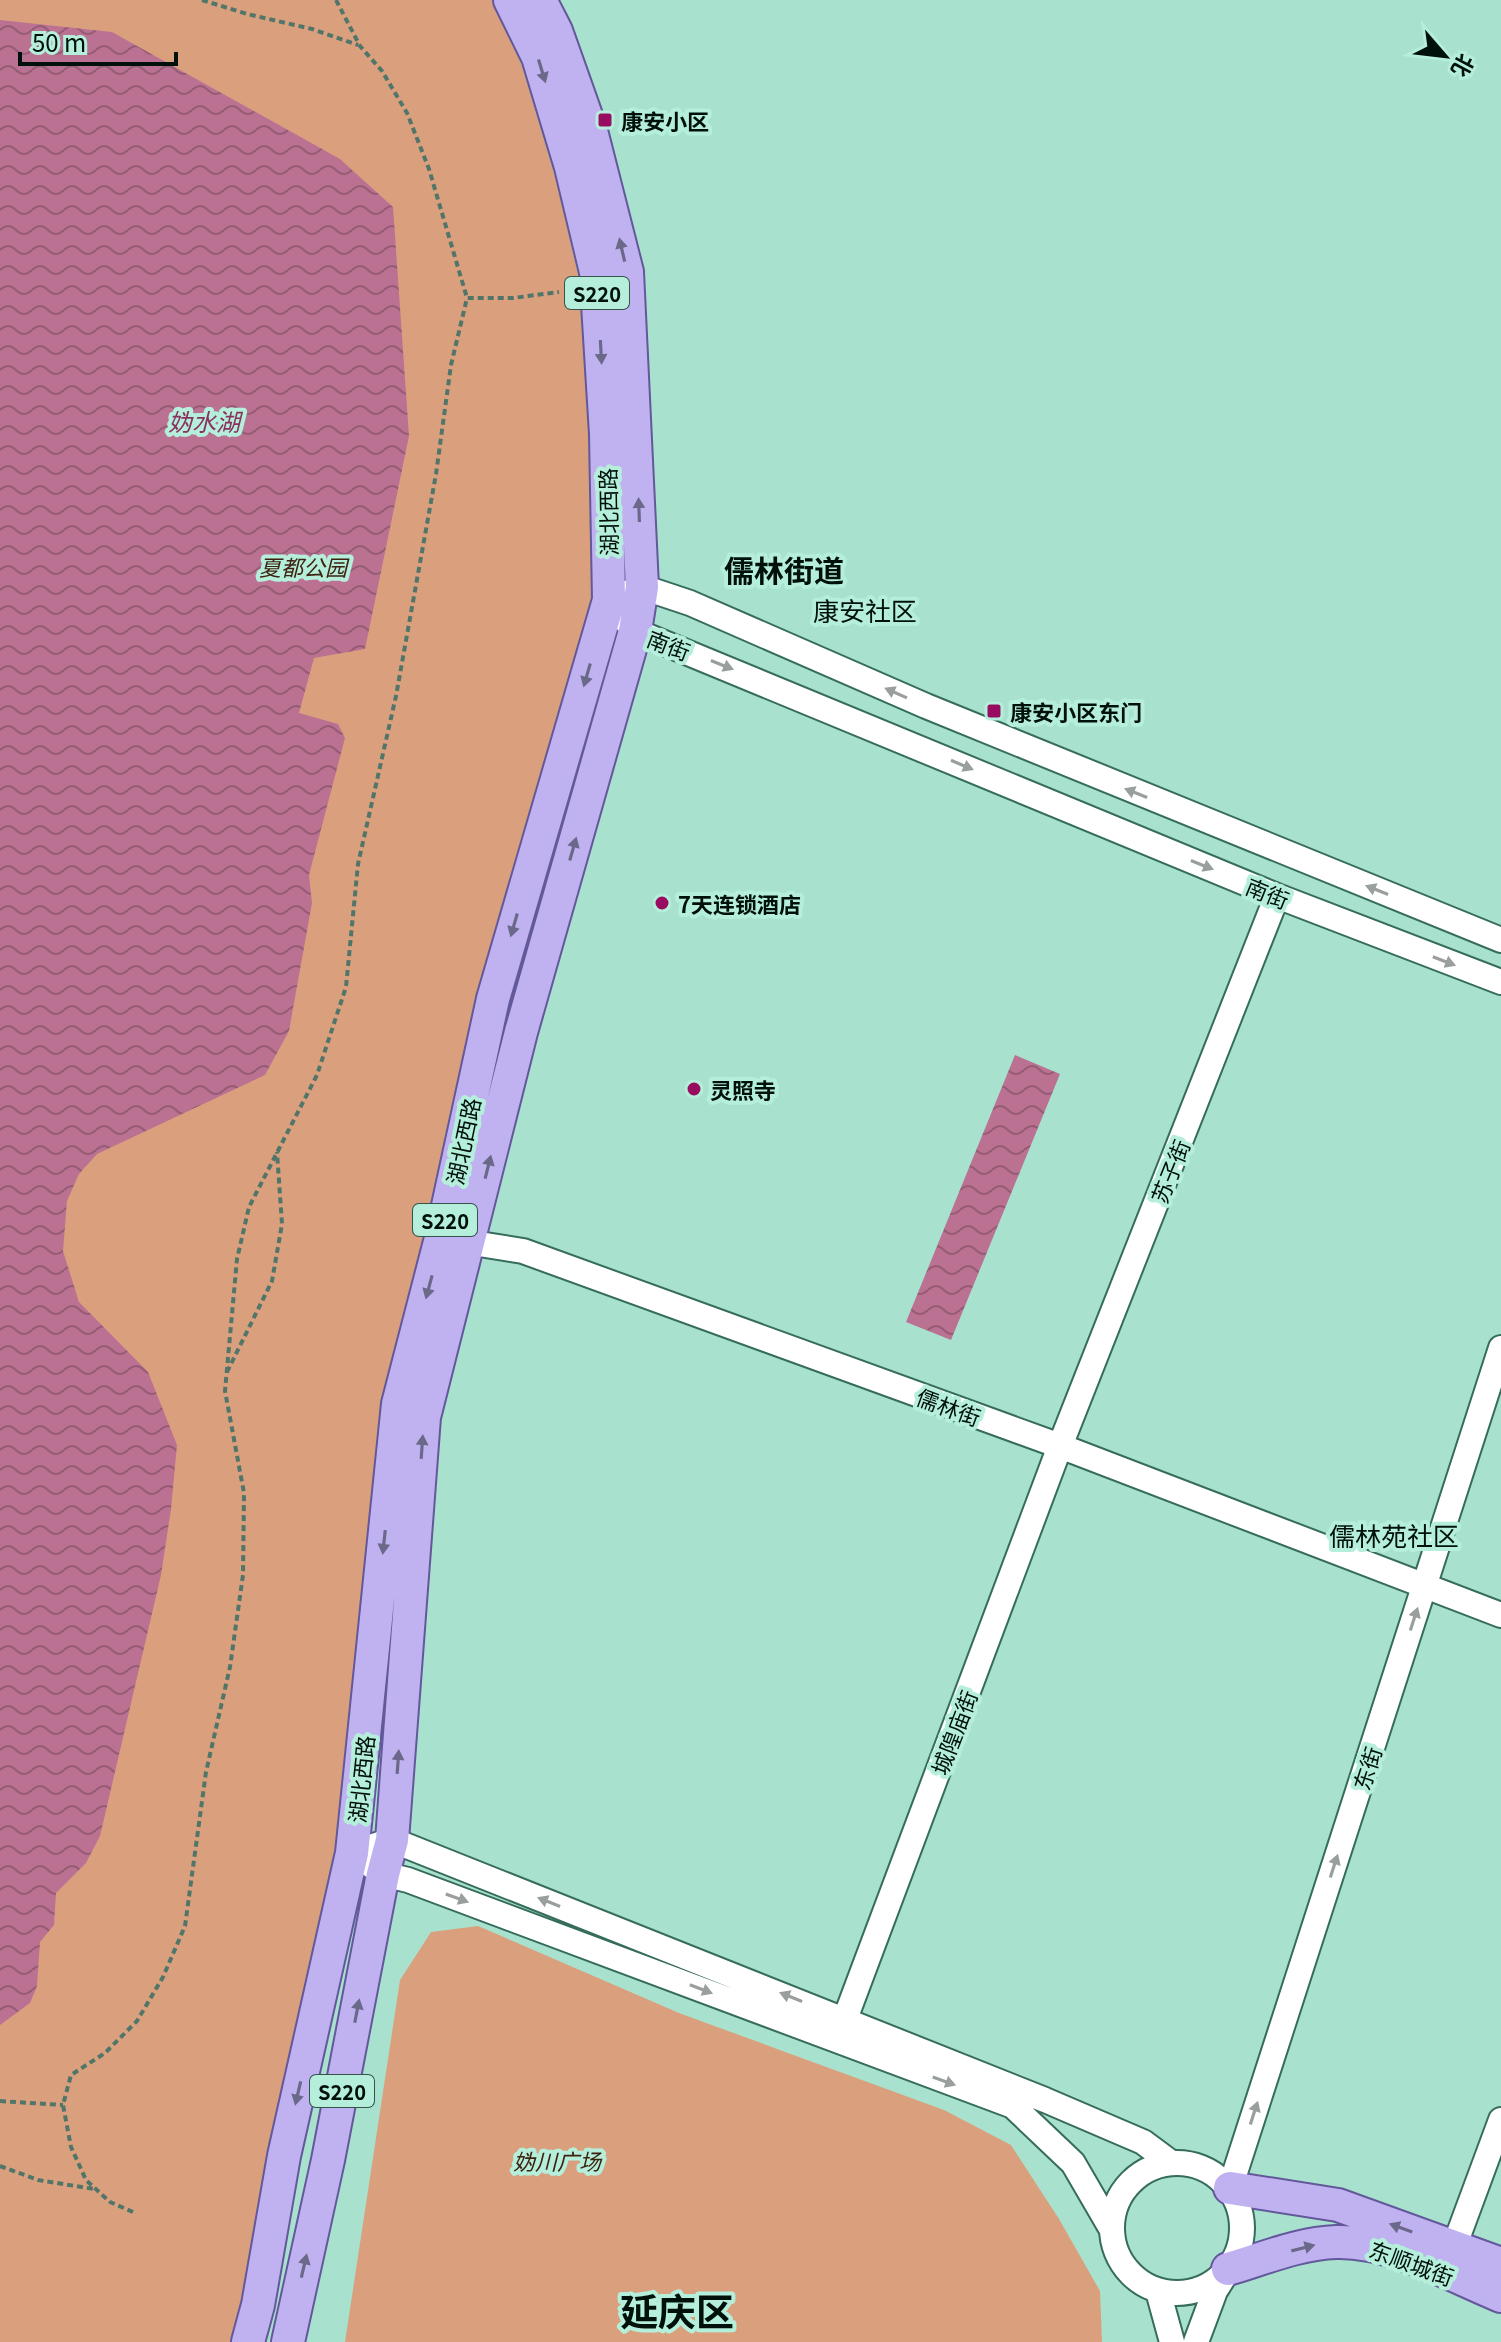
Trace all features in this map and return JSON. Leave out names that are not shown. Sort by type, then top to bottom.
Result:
[{"type":"main road","name":"湖北西路","points":[[288,2342],[392,1840],[424,1417],[493,999],[609,600],[606,434],[596,272],[571,167],[538,57],[510,0]]},
{"type":"main road","name":"湖北西路","points":[[248,2342],[258,2305],[284,2156],[352,1853],[398,1404],[455,1240],[521,1032],[635,631],[642,587],[627,272],[590,127],[556,31],[540,0]]},
{"type":"main road","name":"东顺城街","points":[[1230,2188],[1338,2205],[1501,2264]]},
{"type":"main road","name":"东顺城街","points":[[1228,2269],[1305,2247],[1334,2242],[1359,2243],[1397,2253],[1501,2296]]},
{"type":"street","points":[[609,600],[642,587]]},
{"type":"street","name":"南街","points":[[642,587],[690,603],[926,706],[1501,940]]},
{"type":"street","name":"南街","points":[[609,600],[635,631],[1277,896],[1501,982]]},
{"type":"street","name":"苏子街","points":[[1060,1446],[1277,896]]},
{"type":"street","name":"儒林街","points":[[455,1240],[523,1251],[1060,1446],[1501,1615]]},
{"type":"street","name":"东街","points":[[1230,2188],[1501,1348]]},
{"type":"street","name":"城隍庙街","points":[[845,2019],[1060,1446]]},
{"type":"street","points":[[352,1853],[392,1840],[1045,2100],[1143,2142],[1170,2162]]},
{"type":"street","points":[[352,1853],[383,1874],[408,1880],[1013,2106],[1073,2163],[1112,2230]]},
{"type":"street","points":[[1454,2247],[1501,2120]]},
{"type":"street","points":[[1196,2342],[1215,2291],[1228,2269],[1240,2246],[1242,2220],[1230,2188],[1218,2176],[1195,2164],[1170,2162],[1145,2170],[1125,2187],[1113,2209],[1112,2230],[1119,2259],[1136,2280],[1158,2291],[1184,2294],[1208,2286],[1228,2269]]},
{"type":"street","points":[[1158,2291],[1172,2342]]},
{"type":"path","points":[[202,0],[312,29],[360,46]]},
{"type":"path","points":[[133,2212],[110,2202],[86,2180],[71,2147],[63,2105],[71,2075],[105,2053],[137,2021],[163,1977],[185,1926],[206,1772],[230,1667],[243,1575],[244,1493],[225,1391],[237,1259],[249,1207],[317,1075],[346,987],[358,864],[396,696],[436,474],[451,365],[467,298],[429,169],[407,113],[382,71],[360,46],[336,0]]},
{"type":"path","points":[[467,298],[513,298],[559,292]]},
{"type":"path","points":[[226,1374],[272,1281],[282,1224],[277,1151]]},
{"type":"path","points":[[0,2101],[63,2105]]},
{"type":"path","points":[[0,2166],[38,2180],[96,2189]]},
{"type":"green space","name":"夏都公园","points":[[0,0],[495,0],[522,66],[555,176],[578,274],[599,438],[609,600],[441,1238],[352,1853],[247,2342],[0,2342]]},
{"type":"green space","name":"妫川广场","points":[[478,1926],[679,2013],[944,2110],[1011,2145],[1059,2219],[1100,2291],[1102,2342],[345,2342],[400,1980],[431,1932]]},
{"type":"water","name":"妫水湖","points":[[0,20],[112,32],[340,159],[393,207],[409,436],[365,649],[314,658],[299,713],[338,724],[345,738],[309,875],[312,903],[289,1031],[265,1075],[97,1154],[79,1174],[67,1201],[63,1251],[79,1302],[148,1372],[177,1445],[161,1575],[100,1836],[86,1863],[56,1893],[54,1925],[40,1942],[37,1986],[30,2003],[0,2025]]},
{"type":"water","points":[[1015,1055],[1060,1074],[951,1340],[906,1322]]},
{"type":"place","name":"康安小区","points":[[605,120]]},
{"type":"place","name":"康安小区东门","points":[[994,711]]},
{"type":"place","name":"7天连锁酒店","points":[[662,903]]},
{"type":"place","name":"灵照寺","points":[[694,1089]]},
{"type":"district","name":"儒林街道","points":[[784,569]]},
{"type":"district","name":"康安社区","points":[[865,609]]},
{"type":"district","name":"儒林苑社区","points":[[1394,1534]]},
{"type":"district","name":"延庆区","points":[[677,2309]]}]
